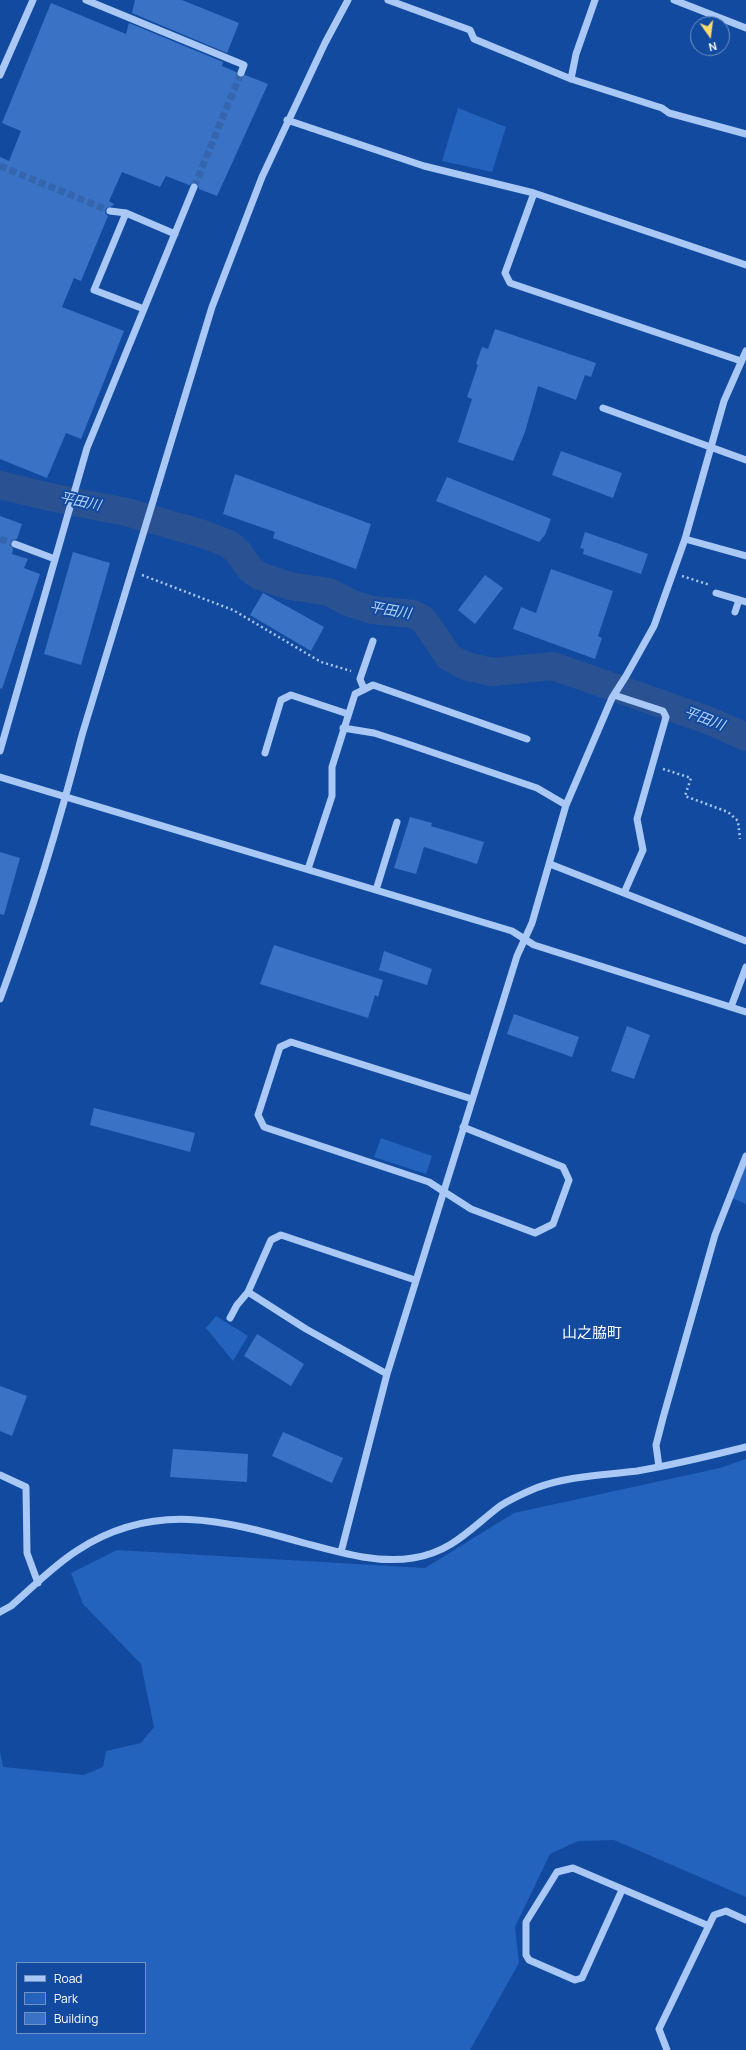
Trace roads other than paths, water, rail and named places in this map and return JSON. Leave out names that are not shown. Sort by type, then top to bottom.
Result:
[{"type":"street","points":[[0,75],[33,0]]},
{"type":"street","points":[[86,0],[244,64],[241,73]]},
{"type":"street","points":[[0,999],[16,955],[66,797],[82,735],[212,307],[262,177],[287,120],[348,0]]},
{"type":"street","points":[[388,0],[470,30],[474,39],[571,79],[662,108],[669,113],[746,134]]},
{"type":"street","points":[[571,79],[576,54],[595,0]]},
{"type":"street","points":[[674,0],[746,28]]},
{"type":"street","points":[[287,120],[424,166],[534,193],[746,265]]},
{"type":"street","points":[[0,751],[87,448],[194,187]]},
{"type":"street","points":[[534,193],[505,274],[510,283],[741,362]]},
{"type":"street","points":[[110,211],[126,213],[175,234]]},
{"type":"street","points":[[126,213],[94,290],[144,309]]},
{"type":"street","points":[[341,1552],[387,1374],[415,1280],[517,956],[532,923],[566,805],[615,693],[622,684],[654,626],[685,539],[724,401],[746,350]]},
{"type":"street","points":[[603,408],[746,460]]},
{"type":"street","points":[[685,539],[746,556]]},
{"type":"street","points":[[15,544],[55,559]]},
{"type":"street","points":[[716,593],[746,602]]},
{"type":"street","points":[[735,612],[738,600]]},
{"type":"street","points":[[364,689],[360,678],[373,641]]},
{"type":"street","points":[[308,870],[332,796],[332,767],[343,728],[355,694],[373,685],[527,739]]},
{"type":"street","points":[[615,693],[663,711],[666,717],[637,820],[643,850],[624,893]]},
{"type":"street","points":[[266,753],[281,700],[291,695],[348,714]]},
{"type":"street","points":[[343,728],[374,733],[405,742],[537,788],[566,805]]},
{"type":"street","points":[[0,777],[512,931],[534,945],[593,965],[746,1012]]},
{"type":"street","points":[[376,890],[397,822]]},
{"type":"street","points":[[550,864],[746,941]]},
{"type":"street","points":[[731,1007],[746,967]]},
{"type":"street","points":[[463,1127],[563,1167],[569,1180],[553,1224],[535,1233],[472,1209],[428,1182],[264,1127],[258,1115],[280,1047],[292,1042],[472,1099]]},
{"type":"street","points":[[659,1468],[656,1445],[663,1418],[715,1235],[746,1156]]},
{"type":"street","points":[[230,1318],[237,1305],[248,1292],[271,1240],[281,1235],[415,1280]]},
{"type":"street","points":[[248,1292],[306,1330],[387,1374]]},
{"type":"street","points":[[0,1612],[11,1606],[77,1550],[99,1538],[135,1525],[181,1519],[205,1519],[244,1526],[341,1552],[387,1559],[413,1558],[437,1552],[455,1543],[501,1506],[538,1488],[559,1482],[659,1468],[746,1447]]},
{"type":"street","points":[[0,1475],[26,1487],[27,1553],[38,1583]]},
{"type":"street","points":[[622,1890],[582,1978],[575,1980],[529,1960],[526,1956],[526,1922],[557,1872],[573,1868],[709,1926]]},
{"type":"street","points":[[667,2050],[659,2029],[714,1915],[726,1910],[746,1920]]},
{"type":"waterway","name":"平田川","points":[[0,485],[50,497],[126,512],[203,534],[229,544],[239,553],[250,569],[260,576],[290,586],[329,592],[350,603],[372,610],[413,614],[423,619],[449,657],[465,666],[492,672],[553,666],[710,721],[746,737]]},
{"type":"tunnel","points":[[194,187],[241,73]]},
{"type":"tunnel","points":[[0,166],[110,211]]},
{"type":"tunnel","points":[[0,539],[15,544]]},
{"type":"district","name":"山之脇町","points":[[592,1334]]}]
